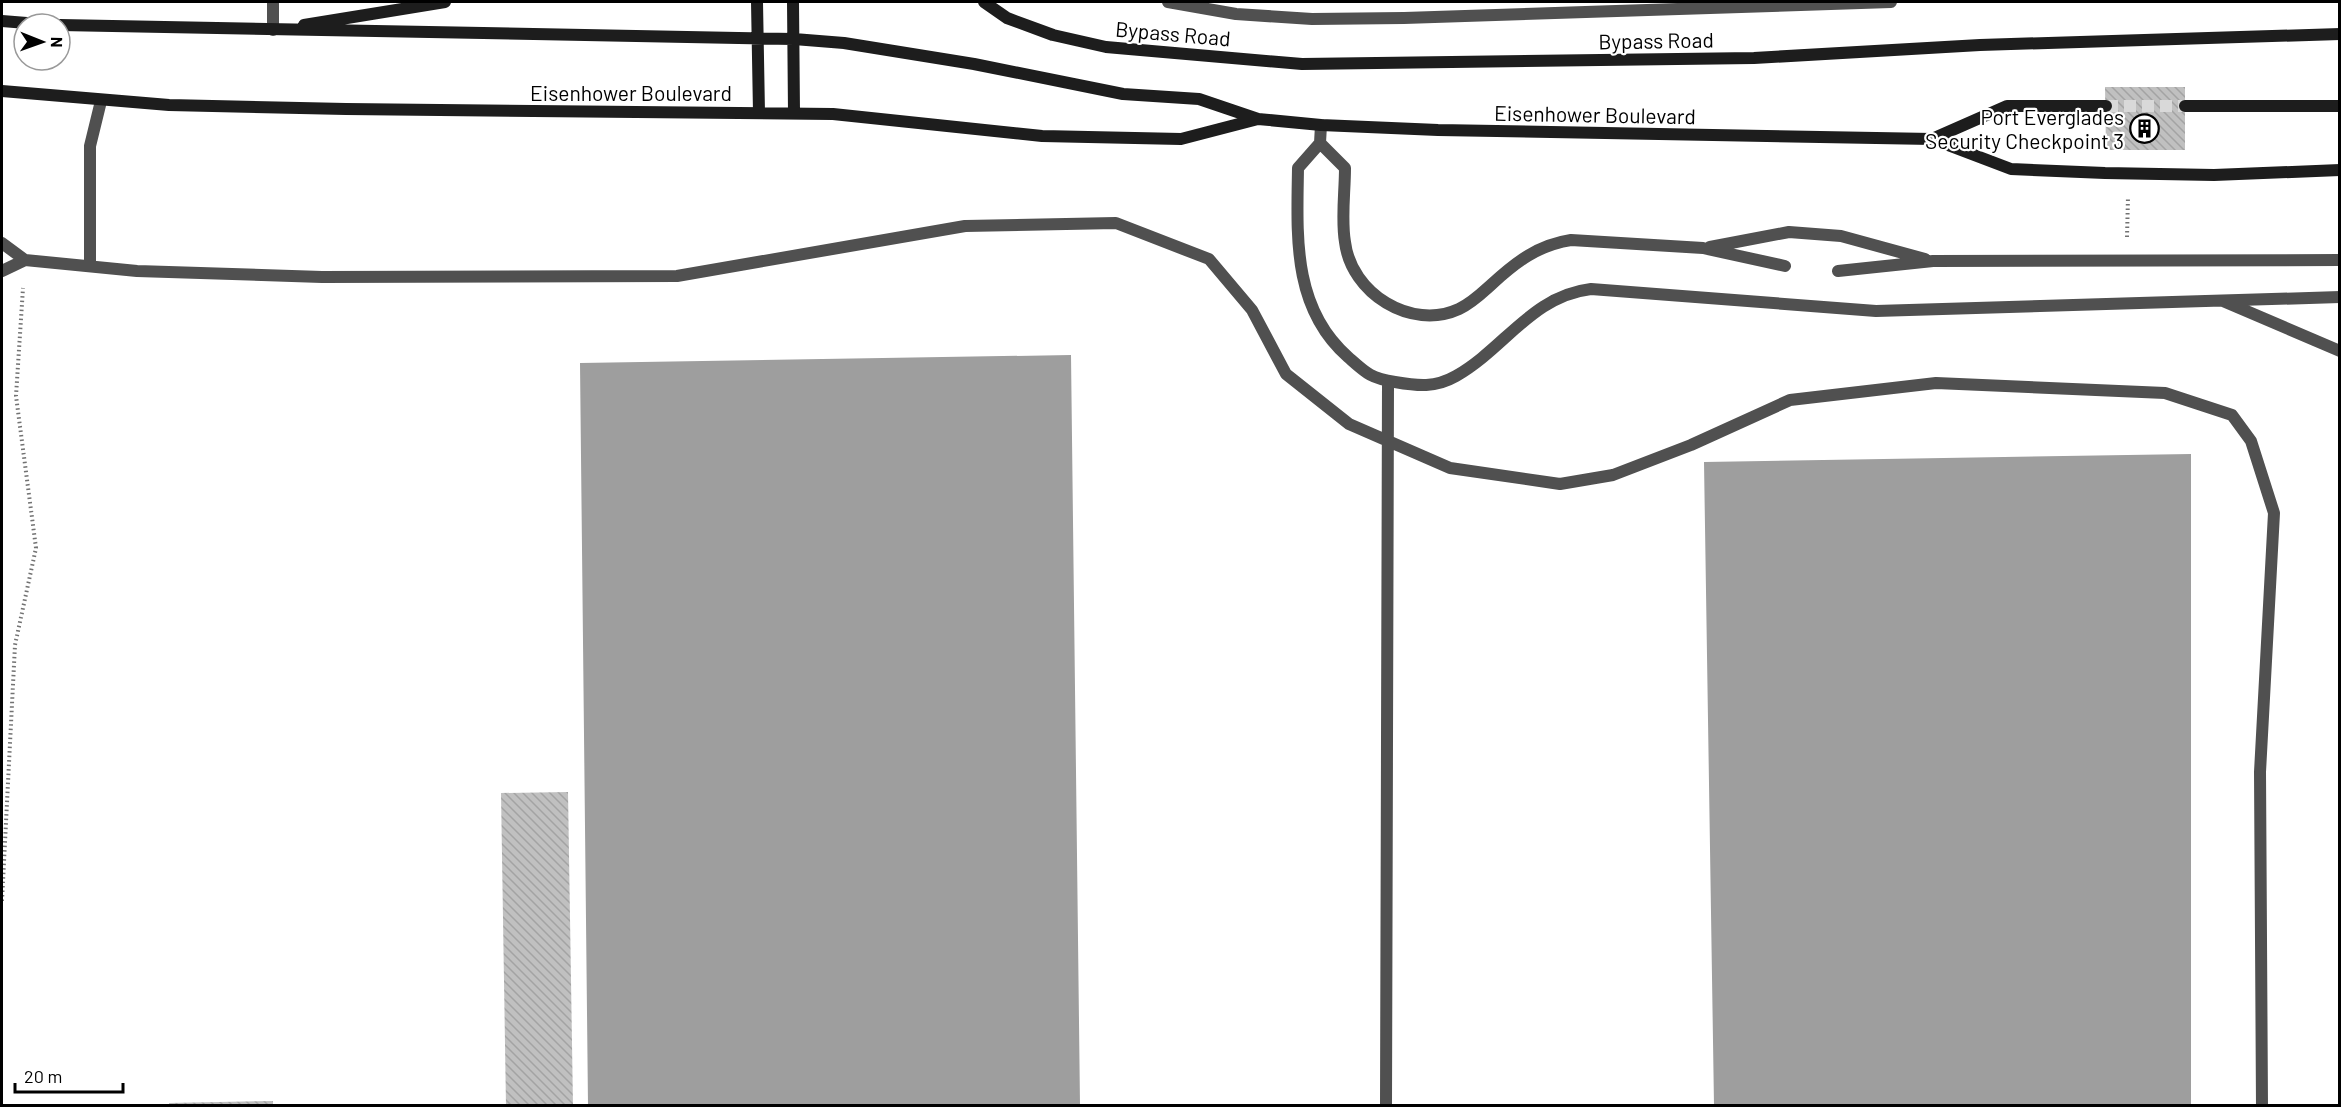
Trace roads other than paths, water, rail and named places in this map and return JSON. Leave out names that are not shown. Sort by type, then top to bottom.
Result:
[{"type":"street","points":[[273,2],[273,30],[445,2]]},
{"type":"street","points":[[757,2],[759,113]]},
{"type":"street","points":[[793,2],[794,113]]},
{"type":"street","name":"Bypass Road","points":[[984,2],[1006,18],[1053,35],[1106,47],[1302,64],[1754,58],[1980,45],[2340,34]]},
{"type":"street","points":[[1168,2],[1236,14],[1312,19],[1891,2]]},
{"type":"street","name":"Eisenhower Boulevard","points":[[72,25],[794,39],[844,43],[974,64],[1123,94],[1200,99],[1258,119],[1321,125],[1438,130],[1932,139],[2011,169],[2214,175],[2340,170]]},
{"type":"street","name":"Eisenhower Boulevard","points":[[2,92],[169,105],[833,114],[1042,136],[1181,140],[1258,119]]},
{"type":"street","points":[[90,266],[90,146],[101,101]]},
{"type":"street","name":"Eisenhower Boulevard","points":[[1932,139],[2007,106],[2106,106]]},
{"type":"street","points":[[2185,106],[2340,106]]},
{"type":"street","points":[[1321,125],[1320,143],[1298,168],[1298,225],[1302,279],[1312,309],[1333,344],[1367,375],[1410,385],[1436,386],[1446,381],[1479,360],[1531,315],[1556,298],[1573,291],[1591,289],[1876,311],[2340,297]]},
{"type":"street","points":[[1320,143],[1345,168],[1345,242],[1358,278],[1372,293],[1402,311],[1439,314],[1458,310],[1476,298],[1519,261],[1536,249],[1553,242],[1571,240],[1703,248],[1785,266]]},
{"type":"street","points":[[2,243],[25,260],[136,271],[322,277],[677,276],[965,226],[1116,223],[1209,259],[1252,310],[1286,374],[1349,424],[1388,439],[1450,468],[1560,484],[1613,475],[1691,445],[1791,400],[1936,383],[2165,393],[2232,415],[2251,441],[2274,513],[2260,772],[2262,1106]]},
{"type":"street","points":[[1703,248],[1796,233],[1841,236],[1933,261]]},
{"type":"street","points":[[2,272],[25,260]]},
{"type":"street","points":[[1838,271],[1933,261],[2340,260]]},
{"type":"street","points":[[2219,300],[2340,351]]},
{"type":"street","points":[[1386,1106],[1388,381]]},
{"type":"tunnel","points":[[2106,106],[2185,106]]},
{"type":"place","name":"Port Everglades Security Checkpoint 3","points":[[2145,128]]}]
